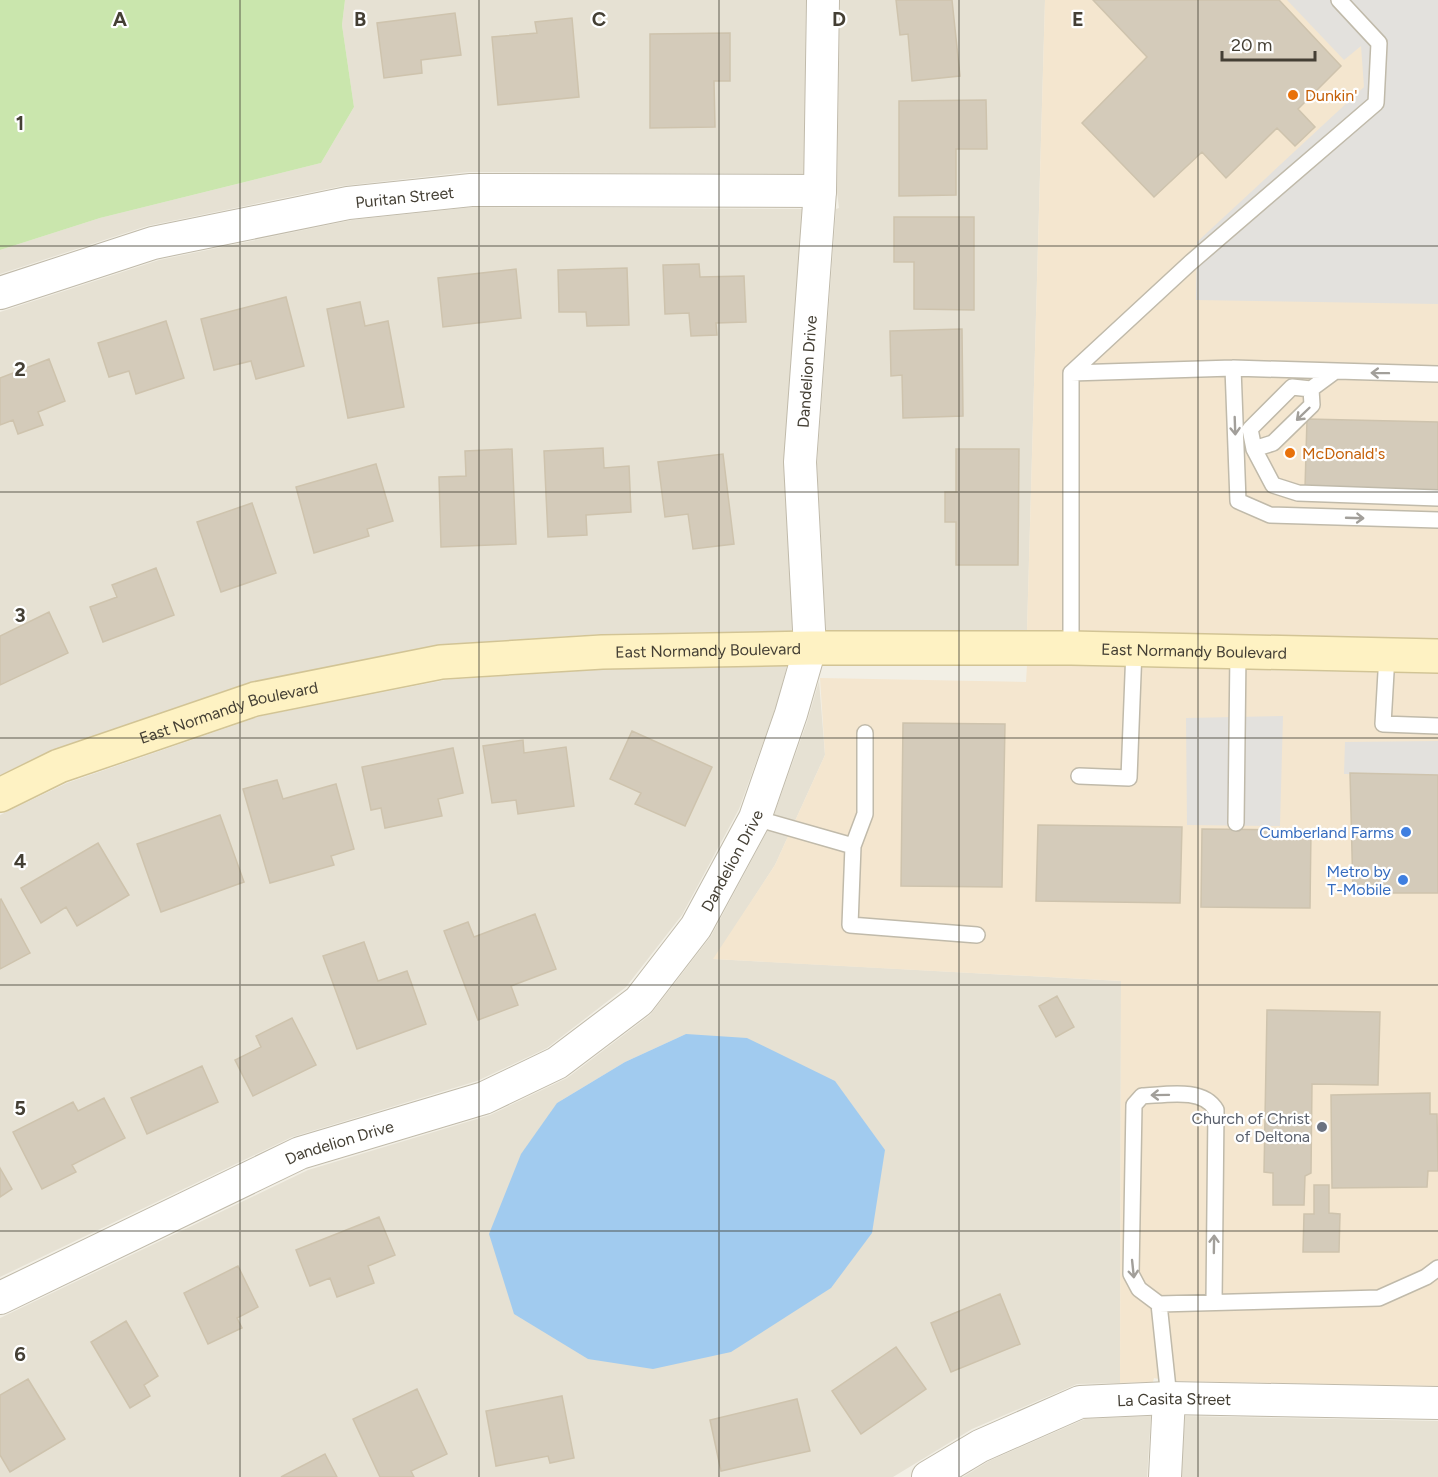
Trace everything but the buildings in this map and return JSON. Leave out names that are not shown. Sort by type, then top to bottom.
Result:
[{"type":"street","name":"Dandelion Drive","points":[[0,1298],[300,1153],[484,1098],[557,1063],[639,1000],[696,927],[754,818],[791,714],[810,648],[800,462],[820,191],[823,0]]},
{"type":"street","name":"Puritan Street","points":[[0,293],[153,243],[348,203],[471,190],[820,191]]},
{"type":"street","name":"East Normandy Boulevard","points":[[0,795],[59,766],[255,699],[441,663],[602,652],[810,648],[1071,648],[1438,656]]},
{"type":"street","name":"La Casita Street","points":[[928,1477],[980,1446],[1080,1402],[1169,1398],[1438,1403]]},
{"type":"street","points":[[1164,1477],[1169,1398]]},
{"type":"lane","points":[[1071,648],[1071,373],[1190,263],[1376,103],[1379,43],[1340,0]]},
{"type":"lane","points":[[1071,373],[1233,368],[1438,374]]},
{"type":"lane","points":[[1233,368],[1238,501],[1270,515],[1438,520]]},
{"type":"lane","points":[[1334,372],[1311,389],[1292,387],[1250,429],[1254,449],[1273,485],[1298,493],[1438,498]]},
{"type":"lane","points":[[1254,449],[1273,443],[1312,405],[1311,389]]},
{"type":"lane","points":[[1079,776],[1129,778],[1134,649]]},
{"type":"lane","points":[[1236,823],[1238,652]]},
{"type":"lane","points":[[1387,655],[1383,724],[1438,726]]},
{"type":"lane","points":[[865,733],[865,814],[854,846],[850,925],[977,935]]},
{"type":"lane","points":[[754,818],[854,846]]},
{"type":"lane","points":[[1214,1302],[1216,1110],[1212,1104],[1197,1095],[1142,1096],[1134,1105],[1131,1274],[1139,1289],[1159,1304],[1379,1299],[1426,1277],[1438,1268]]},
{"type":"lane","points":[[1159,1304],[1169,1398]]},
{"type":"shaded area","points":[[345,0],[806,0],[804,174],[468,172],[342,186],[147,226],[0,274],[0,250],[100,218],[321,163],[354,107],[342,25]]},
{"type":"shaded area","points":[[840,0],[1045,0],[1027,630],[826,631],[817,464],[836,209],[839,208],[837,192]]},
{"type":"shaded area","points":[[1045,0],[1438,0],[1438,639],[1027,630]]},
{"type":"shaded area","points":[[1287,0],[1438,0],[1438,304],[1196,300],[1197,242],[1364,87],[1361,46],[1344,60]]},
{"type":"shaded area","points":[[474,207],[803,209],[784,458],[793,631],[600,634],[438,645],[248,683],[51,751],[0,775],[0,312],[159,260],[352,220]]},
{"type":"shaded area","points":[[1027,665],[1438,674],[1438,1386],[1168,1381],[1154,1378],[1153,1382],[1120,1383],[1121,981],[713,959],[775,865],[825,755],[820,678],[1026,682]]},
{"type":"shaded area","points":[[787,666],[776,707],[739,809],[682,915],[626,987],[547,1048],[477,1081],[292,1137],[0,1277],[0,815],[67,783],[261,716],[445,680],[605,669]]},
{"type":"shaded area","points":[[819,681],[825,755],[775,865],[714,959],[1121,981],[1120,1383],[1077,1384],[972,1429],[893,1477],[0,1477],[0,1318],[308,1170],[490,1115],[567,1078],[650,1015],[711,936],[770,826]],"holes":[[[686,1034],[557,1103],[625,1062]]]},
{"type":"shaded area","points":[[1283,716],[1280,826],[1187,825],[1186,718]]},
{"type":"shaded area","points":[[1438,741],[1438,775],[1344,774],[1345,742]]},
{"type":"shaded area","points":[[1151,1416],[1147,1477],[963,1477],[989,1461],[1085,1419]]},
{"type":"shaded area","points":[[1185,1416],[1438,1421],[1438,1477],[1181,1477]]},
{"type":"green space","points":[[0,0],[345,0],[342,25],[354,107],[321,163],[100,218],[0,250]]},
{"type":"water","points":[[686,1034],[747,1038],[835,1081],[885,1150],[872,1233],[831,1288],[731,1352],[653,1369],[588,1359],[514,1314],[489,1234],[521,1154],[557,1103],[625,1062]]},
{"type":"place","name":"Dunkin'","points":[[1293,95]]},
{"type":"place","name":"McDonald's","points":[[1290,453]]},
{"type":"place","name":"Cumberland Farms","points":[[1406,832]]},
{"type":"place","name":"Metro by T-Mobile","points":[[1403,880]]},
{"type":"place","name":"Church of Christ of Deltona","points":[[1322,1127]]}]
